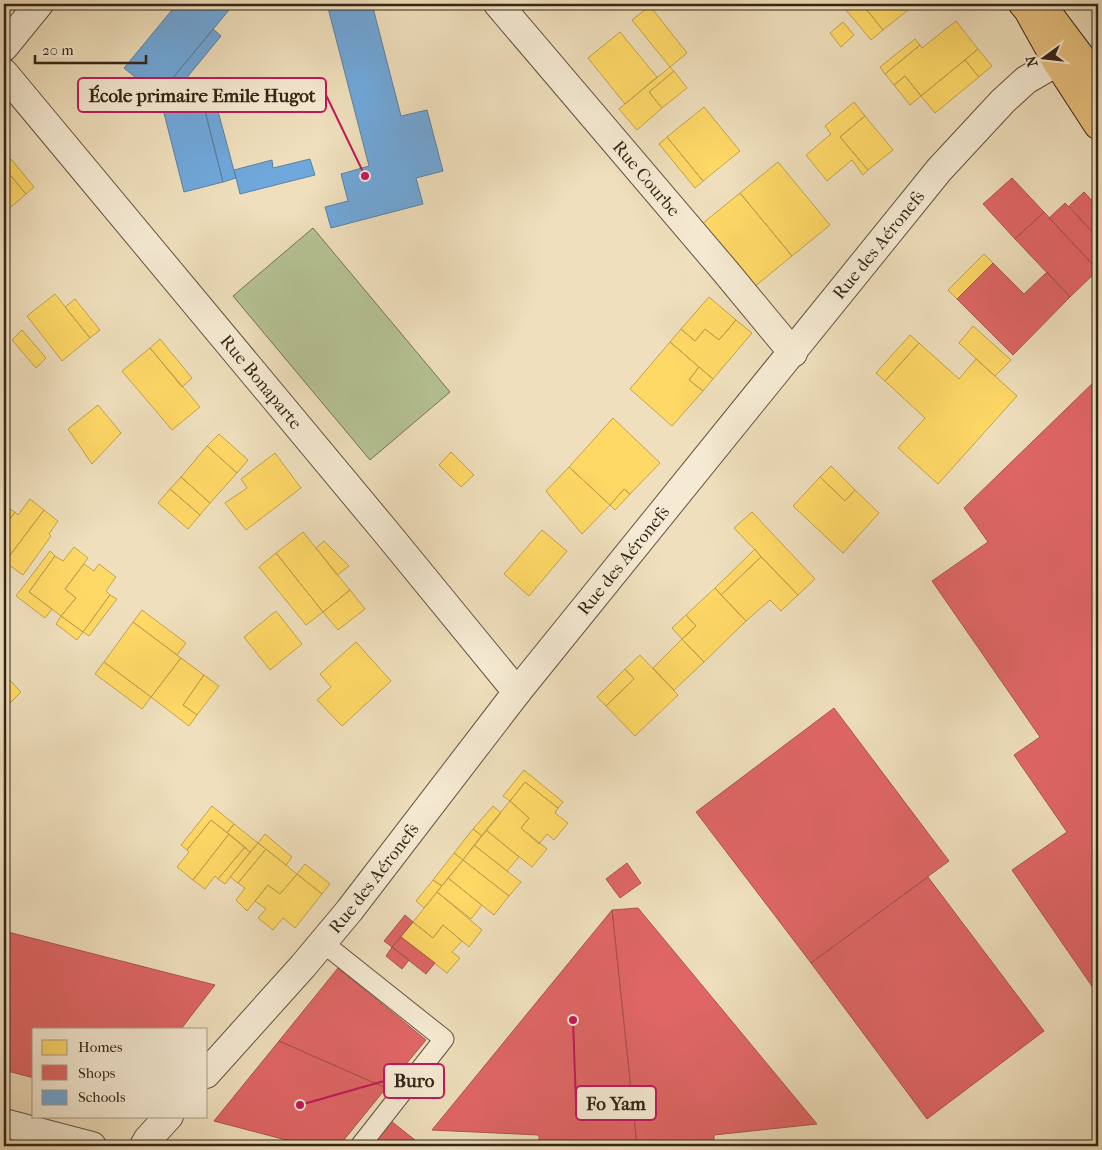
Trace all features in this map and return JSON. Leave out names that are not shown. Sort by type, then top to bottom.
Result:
[{"type":"main road","points":[[1023,4],[1057,62],[1098,125]]},
{"type":"main road","points":[[1041,4],[1098,80]]},
{"type":"street","points":[[4,47],[39,4]]},
{"type":"street","name":"Rue Courbe","points":[[498,4],[720,264],[793,353]]},
{"type":"street","name":"Rue des Aéronefs","points":[[208,1072],[349,911],[517,692],[793,353],[939,170],[1003,101],[1026,80],[1057,62]]},
{"type":"street","name":"Rue Bonaparte","points":[[6,80],[373,516],[517,692]]},
{"type":"street","points":[[144,1146],[167,1118]]},
{"type":"street","points":[[4,1123],[92,1146]]},
{"type":"lane","points":[[322,942],[444,1039],[360,1146]]},
{"type":"green space","points":[[313,228],[450,392],[370,460],[233,296]]},
{"type":"building: Homes","points":[[841,4],[862,4],[883,30],[871,40]]},
{"type":"building: Homes","points":[[862,4],[903,4],[908,10],[883,30]]},
{"type":"building: Homes","points":[[650,6],[687,53],[670,67],[632,20]]},
{"type":"building: Homes","points":[[956,21],[978,49],[921,96],[905,76],[894,85],[885,74],[920,45],[922,48]]},
{"type":"building: Homes","points":[[843,22],[854,35],[841,47],[830,33]]},
{"type":"building: Homes","points":[[620,32],[657,77],[625,104],[588,58]]},
{"type":"building: Homes","points":[[915,39],[920,45],[885,74],[880,67]]},
{"type":"building: Homes","points":[[978,49],[992,66],[979,77],[965,60]]},
{"type":"building: Homes","points":[[965,60],[979,77],[935,113],[921,96]]},
{"type":"building: Homes","points":[[670,67],[674,71],[649,92],[662,108],[637,130],[619,109]]},
{"type":"building: Homes","points":[[674,71],[687,88],[662,108],[649,92]]},
{"type":"building: Homes","points":[[905,76],[921,96],[910,105],[894,85]]},
{"type":"building: Homes","points":[[854,102],[865,116],[840,137],[868,170],[863,175],[852,160],[827,181],[806,155],[831,134],[825,126]]},
{"type":"building: Homes","points":[[704,107],[740,151],[703,181],[667,137]]},
{"type":"building: Homes","points":[[865,116],[893,150],[868,170],[840,137]]},
{"type":"building: Homes","points":[[667,137],[703,181],[695,188],[659,144]]},
{"type":"building: Homes","points":[[11,159],[34,187],[26,194],[4,168],[4,165]]},
{"type":"building: Homes","points":[[778,162],[830,225],[792,256],[740,193]]},
{"type":"building: Homes","points":[[4,168],[26,194],[4,213]]},
{"type":"building: Homes","points":[[740,193],[792,256],[754,287],[702,224]]},
{"type":"building: Homes","points":[[984,254],[993,263],[957,299],[948,290]]},
{"type":"building: Homes","points":[[55,294],[90,338],[62,361],[27,316]]},
{"type":"building: Homes","points":[[709,297],[736,320],[719,340],[705,329],[695,341],[681,329]]},
{"type":"building: Homes","points":[[75,299],[100,330],[90,338],[65,307]]},
{"type":"building: Homes","points":[[736,320],[752,333],[713,379],[670,342],[681,329],[695,341],[705,329],[719,340]]},
{"type":"building: Homes","points":[[973,326],[1011,360],[995,376],[959,343]]},
{"type":"building: Homes","points":[[22,330],[46,358],[36,368],[12,340]]},
{"type":"building: Homes","points":[[910,335],[919,343],[885,381],[876,373]]},
{"type":"building: Homes","points":[[160,339],[192,378],[182,387],[150,348]]},
{"type":"building: Homes","points":[[670,342],[699,367],[689,380],[703,391],[672,426],[630,389]]},
{"type":"building: Homes","points":[[919,343],[959,379],[976,359],[1017,396],[938,484],[898,448],[925,418],[885,381]]},
{"type":"building: Homes","points":[[150,348],[200,407],[172,430],[122,371]]},
{"type":"building: Homes","points":[[699,367],[713,379],[703,391],[689,380]]},
{"type":"building: Homes","points":[[98,405],[121,433],[92,464],[68,429]]},
{"type":"building: Homes","points":[[613,418],[660,463],[630,494],[624,489],[610,505],[569,467]]},
{"type":"building: Homes","points":[[219,434],[248,460],[237,473],[207,446]]},
{"type":"building: Homes","points":[[207,446],[237,473],[210,503],[181,477]]},
{"type":"building: Homes","points":[[451,452],[474,475],[461,487],[439,465]]},
{"type":"building: Homes","points":[[275,453],[301,488],[246,530],[225,503],[247,488],[241,479]]},
{"type":"building: Homes","points":[[831,466],[855,490],[845,501],[820,477]]},
{"type":"building: Homes","points":[[569,467],[610,505],[582,534],[546,491]]},
{"type":"building: Homes","points":[[181,477],[210,503],[200,515],[170,489]]},
{"type":"building: Homes","points":[[820,477],[845,501],[855,490],[879,513],[843,553],[793,506]]},
{"type":"building: Homes","points":[[170,489],[200,515],[188,529],[158,503]]},
{"type":"building: Homes","points":[[624,489],[630,494],[615,510],[610,505]]},
{"type":"building: Homes","points":[[30,499],[44,510],[5,562],[4,527],[15,512],[18,515]]},
{"type":"building: Homes","points":[[10,509],[15,512],[4,527],[4,517]]},
{"type":"building: Homes","points":[[44,510],[58,521],[49,534],[51,536],[23,575],[5,562]]},
{"type":"building: Homes","points":[[752,512],[815,579],[798,595],[734,528]]},
{"type":"building: Homes","points":[[542,530],[567,551],[529,596],[504,574]]},
{"type":"building: Homes","points":[[303,532],[350,590],[323,612],[276,553]]},
{"type":"building: Homes","points":[[324,541],[349,566],[337,575],[316,548]]},
{"type":"building: Homes","points":[[74,547],[88,558],[65,589],[76,598],[61,616],[29,592],[55,556],[63,561]]},
{"type":"building: Homes","points":[[755,549],[761,557],[721,595],[715,588]]},
{"type":"building: Homes","points":[[50,551],[55,556],[29,592],[52,609],[45,618],[16,596]]},
{"type":"building: Homes","points":[[276,553],[323,612],[306,625],[259,567]]},
{"type":"building: Homes","points":[[761,557],[798,595],[781,611],[770,600],[746,621],[721,595]]},
{"type":"building: Homes","points":[[84,564],[94,571],[99,564],[116,577],[106,591],[110,595],[83,632],[61,616],[76,598],[65,589]]},
{"type":"building: Homes","points":[[715,588],[746,621],[704,662],[682,639],[696,626],[686,615]]},
{"type":"building: Homes","points":[[350,590],[365,609],[338,630],[323,612]]},
{"type":"building: Homes","points":[[110,595],[117,599],[89,636],[83,632]]},
{"type":"building: Homes","points":[[142,610],[186,643],[177,655],[133,622]]},
{"type":"building: Homes","points":[[276,611],[302,644],[270,670],[244,637]]},
{"type":"building: Homes","points":[[686,615],[696,626],[682,639],[672,628]]},
{"type":"building: Homes","points":[[61,616],[83,632],[77,640],[56,624]]},
{"type":"building: Homes","points":[[133,622],[181,658],[151,697],[104,662]]},
{"type":"building: Homes","points":[[682,639],[704,662],[674,690],[653,668]]},
{"type":"building: Homes","points":[[356,642],[391,681],[342,726],[317,700],[331,687],[320,674]]},
{"type":"building: Homes","points":[[640,655],[678,695],[635,736],[606,706],[634,679],[625,669]]},
{"type":"building: Homes","points":[[181,658],[204,675],[183,705],[197,715],[189,726],[151,697]]},
{"type":"building: Homes","points":[[104,662],[151,697],[142,709],[95,674]]},
{"type":"building: Homes","points":[[625,669],[634,679],[606,706],[597,697]]},
{"type":"building: Homes","points":[[4,674],[21,692],[4,709],[4,691],[6,689],[4,687]]},
{"type":"building: Homes","points":[[204,675],[219,686],[197,715],[183,705]]},
{"type":"building: Homes","points":[[524,770],[563,802],[558,808],[525,782],[510,801],[503,796]]},
{"type":"building: Homes","points":[[525,782],[558,808],[555,813],[568,823],[554,840],[547,834],[539,844],[521,828],[529,818],[510,801]]},
{"type":"building: Homes","points":[[510,801],[529,818],[521,828],[547,849],[532,867],[486,830]]},
{"type":"building: Homes","points":[[212,806],[234,824],[227,833],[211,820],[187,850],[181,845]]},
{"type":"building: Homes","points":[[493,806],[501,813],[482,836],[473,829]]},
{"type":"building: Homes","points":[[211,820],[229,834],[193,880],[177,867],[189,852],[187,850]]},
{"type":"building: Homes","points":[[234,824],[258,843],[250,852],[227,833]]},
{"type":"building: Homes","points":[[473,829],[482,836],[463,860],[454,853]]},
{"type":"building: Homes","points":[[486,830],[519,857],[507,871],[474,845]]},
{"type":"building: Homes","points":[[229,834],[245,847],[218,879],[215,876],[205,889],[193,880]]},
{"type":"building: Homes","points":[[265,834],[292,857],[286,865],[258,843]]},
{"type":"building: Homes","points":[[258,843],[266,849],[238,883],[230,877]]},
{"type":"building: Homes","points":[[474,845],[521,882],[509,896],[463,860]]},
{"type":"building: Homes","points":[[245,847],[250,852],[225,884],[218,879]]},
{"type":"building: Homes","points":[[266,849],[297,874],[280,894],[268,885],[247,911],[236,900],[245,888],[238,883]]},
{"type":"building: Homes","points":[[454,853],[463,860],[442,886],[433,880]]},
{"type":"building: Homes","points":[[463,860],[509,896],[494,915],[448,878]]},
{"type":"building: Homes","points":[[305,864],[330,884],[322,894],[297,874]]},
{"type":"building: Homes","points":[[297,874],[322,894],[295,928],[283,918],[273,930],[258,918],[266,909],[255,901],[268,885],[280,894]]},
{"type":"building: Homes","points":[[448,878],[482,905],[471,919],[437,892]]},
{"type":"building: Homes","points":[[433,880],[442,886],[424,908],[416,901]]},
{"type":"building: Homes","points":[[437,892],[482,930],[469,947],[443,925],[433,938],[413,922]]},
{"type":"building: Homes","points":[[413,922],[433,938],[443,925],[462,941],[452,952],[460,958],[447,973],[401,937]]},
{"type":"building: Shops","points":[[1012,178],[1044,212],[1015,239],[983,204]]},
{"type":"building: Shops","points":[[1084,192],[1098,207],[1098,238],[1069,206]]},
{"type":"building: Shops","points":[[1065,203],[1098,238],[1098,270],[1049,218]]},
{"type":"building: Shops","points":[[1044,212],[1098,270],[1070,297],[1015,239]]},
{"type":"building: Shops","points":[[993,263],[1024,294],[1047,272],[1070,297],[1013,355],[957,299]]},
{"type":"building: Shops","points":[[1098,378],[1098,995],[1012,870],[1067,832],[1014,755],[1040,737],[932,581],[988,542],[964,508]]},
{"type":"building: Shops","points":[[834,708],[949,861],[811,963],[696,812]]},
{"type":"building: Shops","points":[[627,863],[641,883],[620,898],[606,879]]},
{"type":"building: Shops","points":[[928,877],[1044,1031],[927,1119],[811,963]]},
{"type":"building: Shops","points":[[638,908],[817,1124],[714,1135],[714,1144],[699,1146],[637,1146],[612,910]]},
{"type":"building: Shops","points":[[612,910],[637,1146],[562,1146],[539,1142],[539,1135],[432,1130]]},
{"type":"building: Shops","points":[[405,915],[413,922],[392,947],[384,941]]},
{"type":"building: Shops","points":[[4,931],[215,985],[182,1028],[32,1028],[32,1077],[4,1070]]},
{"type":"building: Shops","points":[[401,937],[435,963],[426,974],[392,947]]},
{"type":"building: Shops","points":[[392,947],[409,960],[402,969],[386,956]]},
{"type":"building: Shops","points":[[338,968],[426,1040],[386,1088],[279,1041]]},
{"type":"building: Shops","points":[[279,1041],[386,1088],[339,1146],[309,1146],[214,1121]]},
{"type":"building: Shops","points":[[391,1121],[420,1144],[418,1146],[372,1146]]},
{"type":"building: Schools","points":[[177,4],[234,4],[158,96],[124,68]]},
{"type":"building: Schools","points":[[327,4],[372,4],[401,116],[427,110],[443,171],[416,178],[423,204],[331,228],[325,207],[348,201],[341,174],[369,166]]},
{"type":"building: Schools","points":[[213,29],[221,36],[166,103],[158,96]]},
{"type":"building: Schools","points":[[215,100],[236,178],[223,182],[203,103]]},
{"type":"building: Schools","points":[[203,103],[223,182],[184,192],[164,113]]},
{"type":"building: Schools","points":[[310,159],[315,175],[240,194],[234,170],[272,160],[273,168]]},
{"type":"place","name":"École primaire Emile Hugot","points":[[365,176]]},
{"type":"place","name":"Fo Yam","points":[[573,1020]]},
{"type":"place","name":"Buro","points":[[300,1105]]}]
